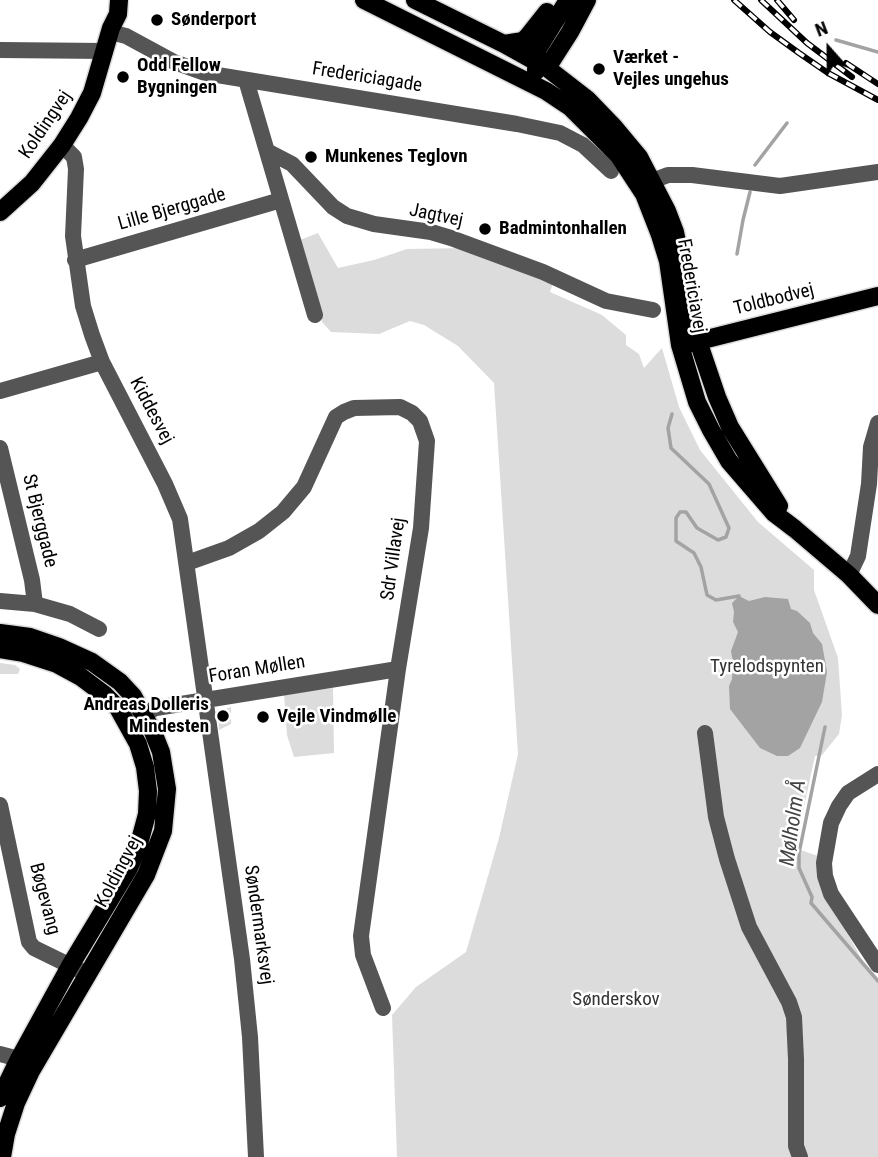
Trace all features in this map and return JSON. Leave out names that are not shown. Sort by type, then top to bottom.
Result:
[{"type":"main road","name":"Fredericiavej","points":[[415,0],[505,44],[572,86],[614,127],[639,157],[675,232],[689,343]]},
{"type":"main road","points":[[505,44],[523,41],[555,0]]},
{"type":"main road","points":[[544,90],[537,50],[568,0]]},
{"type":"main road","points":[[539,67],[570,32],[587,0]]},
{"type":"main road","name":"Fredericiavej","points":[[365,1],[544,90],[570,107],[619,156],[644,194],[668,261],[689,343],[730,427],[762,481],[796,528],[878,605]]},
{"type":"main road","points":[[365,1],[392,6],[514,63],[539,67]]},
{"type":"main road","name":"Koldingvej","points":[[1,211],[32,183],[62,145],[92,93],[117,2]]},
{"type":"main road","name":"Toldbodvej","points":[[689,343],[878,296]]},
{"type":"main road","name":"Fredericiavej","points":[[849,575],[878,594]]},
{"type":"main road","name":"Koldingvej","points":[[0,633],[59,647],[92,662],[120,682],[144,713],[161,752],[167,789],[163,831],[146,874],[19,1059],[0,1098]]},
{"type":"main road","name":"Koldingvej","points":[[0,649],[57,664],[81,677],[105,695],[127,722],[138,744],[145,767],[147,814],[129,867],[16,1103],[2,1157]]},
{"type":"street","name":"Fredericiagade","points":[[110,30],[174,62],[205,73],[560,133],[583,145],[611,171]]},
{"type":"street","points":[[0,50],[105,51]]},
{"type":"street","points":[[246,79],[315,315]]},
{"type":"street","name":"Kiddesvej","points":[[62,145],[74,157],[76,169],[73,236],[83,306],[102,362],[180,519],[207,699]]},
{"type":"street","name":"Jagtvej","points":[[267,151],[292,163],[333,207],[346,216],[374,224],[431,232],[452,238],[543,272],[606,301],[653,310]]},
{"type":"street","points":[[652,181],[668,175],[692,175],[780,186],[878,172]]},
{"type":"street","name":"Lille Bjerggade","points":[[75,260],[281,200]]},
{"type":"street","points":[[0,391],[102,362]]},
{"type":"street","name":"Sdr Villavej","points":[[187,563],[229,548],[259,531],[283,512],[304,487],[336,417],[354,408],[400,407],[421,421],[427,441],[421,528],[398,669],[361,936],[363,955],[383,1008]]},
{"type":"street","points":[[849,575],[858,556],[874,480],[871,447],[878,422]]},
{"type":"street","name":"St Bjerggade","points":[[0,448],[32,580],[35,604]]},
{"type":"street","points":[[0,601],[35,604],[70,614],[99,629]]},
{"type":"street","name":"Foran Møllen","points":[[127,722],[156,708],[398,669]]},
{"type":"street","name":"Søndermarksvej","points":[[207,699],[214,770],[242,959],[250,1037],[256,1157]]},
{"type":"street","points":[[705,733],[716,817],[727,859],[749,927],[789,1002],[794,1017],[796,1146],[800,1157]]},
{"type":"street","points":[[878,774],[848,793],[839,806],[831,823],[824,863],[831,894],[878,965]]},
{"type":"street","name":"Bøgevang","points":[[0,805],[29,942],[34,948],[78,970]]},
{"type":"street","points":[[0,1054],[19,1059]]},
{"type":"green space","name":"Sønderskov","points":[[318,233],[338,268],[407,249],[469,248],[553,283],[550,292],[602,315],[626,335],[626,345],[639,354],[644,368],[662,348],[679,407],[700,450],[758,522],[814,570],[814,590],[838,658],[842,715],[839,734],[822,755],[815,756],[795,848],[818,856],[826,896],[864,963],[878,981],[878,1157],[397,1157],[392,1015],[416,987],[466,952],[499,838],[518,754],[494,383],[458,346],[424,325],[410,321],[379,334],[331,332],[322,322],[300,240]]},
{"type":"green space","points":[[0,663],[15,665],[20,669],[18,674],[0,674]]},
{"type":"green space","points":[[333,688],[334,753],[294,757],[287,735],[284,694]]},
{"type":"green space","points":[[231,707],[231,724],[219,730],[218,711]]},
{"type":"shaded area","points":[[739,596],[749,601],[765,597],[788,599],[791,609],[810,623],[813,633],[822,644],[827,672],[822,702],[800,748],[788,756],[777,756],[760,748],[730,709],[729,686],[733,662],[731,651],[738,632],[733,622],[732,603]]},
{"type":"waterway","name":"Mølholm Å","points":[[836,40],[878,52]]},
{"type":"waterway","name":"Mølholm Å","points":[[755,165],[787,123]]},
{"type":"waterway","name":"Mølholm Å","points":[[737,254],[750,192]]},
{"type":"waterway","name":"Mølholm Å","points":[[672,414],[668,428],[671,448],[709,484],[729,528],[726,537],[718,540],[697,528],[686,512],[680,512],[676,518],[676,541],[694,553],[701,567],[707,595],[716,600],[739,596]]},
{"type":"waterway","name":"Mølholm Å","points":[[825,727],[799,853],[799,868],[812,897],[811,903],[878,981]]},
{"type":"railway","points":[[734,0],[799,53],[828,73],[878,100]]},
{"type":"railway","points":[[761,0],[807,43],[852,77]]},
{"type":"railway","points":[[777,0],[794,20]]},
{"type":"railway","points":[[846,63],[878,84]]},
{"type":"place","name":"Sønderport","points":[[157,20]]},
{"type":"place","name":"Værket - Vejles ungehus","points":[[599,69]]},
{"type":"place","name":"Odd Fellow Bygningen","points":[[123,77]]},
{"type":"place","name":"Munkenes Teglovn","points":[[311,157]]},
{"type":"place","name":"Badmintonhallen","points":[[485,229]]},
{"type":"place","name":"Andreas Dolleris Mindesten","points":[[223,716]]},
{"type":"place","name":"Vejle Vindmølle","points":[[263,717]]},
{"type":"park label","name":"Tyrelodspynten","points":[[767,667]]}]
